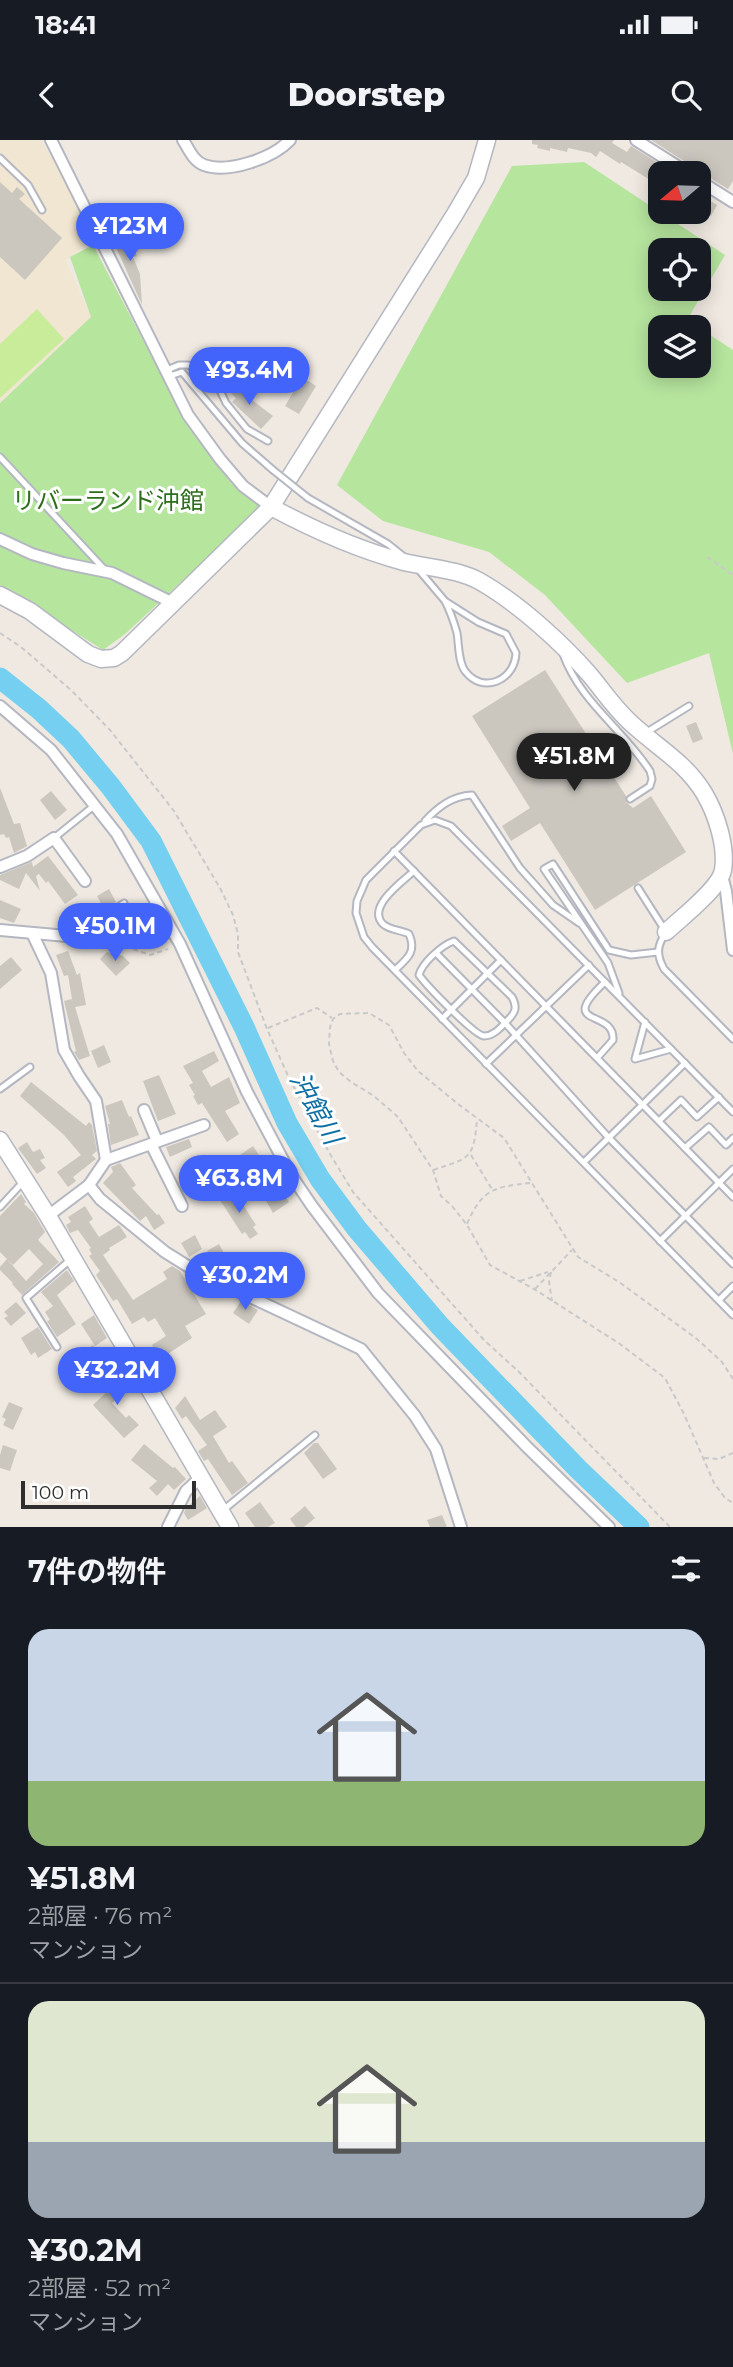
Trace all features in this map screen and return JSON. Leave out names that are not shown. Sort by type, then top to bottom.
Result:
[{"type":"street","points":[[51,140],[188,415],[243,486],[271,507],[351,543],[413,564],[479,580],[560,646],[590,675],[611,703],[644,734],[676,758],[705,794],[722,842],[722,876],[733,950]]},
{"type":"street","points":[[183,140],[194,158],[202,165],[220,168],[256,161],[281,149],[290,140]]},
{"type":"street","points":[[0,595],[30,611],[88,654],[101,659],[114,658],[132,643],[271,507],[455,214],[476,178],[487,140]]},
{"type":"street","points":[[636,140],[669,161]]},
{"type":"street","points":[[711,188],[733,202]]},
{"type":"street","points":[[0,539],[32,554],[63,564],[106,572],[173,603]]},
{"type":"street","points":[[0,706],[51,750],[117,834],[180,944],[247,1092],[286,1165],[312,1206],[378,1293],[527,1447],[609,1527]]},
{"type":"street","points":[[0,867],[27,856],[54,838],[85,881]]},
{"type":"street","points":[[666,932],[722,876]]},
{"type":"street","points":[[0,930],[89,938]]},
{"type":"street","points":[[33,935],[51,973],[65,1050],[96,1101],[106,1160]]},
{"type":"street","points":[[145,1110],[154,1142],[182,1206]]},
{"type":"street","points":[[48,1216],[89,1185],[106,1160],[204,1125]]},
{"type":"street","points":[[0,1140],[48,1216],[230,1527]]},
{"type":"street","points":[[89,1185],[100,1199],[165,1252],[197,1272],[360,1349],[415,1416],[436,1449],[461,1527]]},
{"type":"street","points":[[168,1527],[186,1491],[201,1477]]},
{"type":"lane","points":[[0,158],[28,185],[42,210]]},
{"type":"lane","points":[[168,373],[179,365],[188,365],[215,380],[226,403],[247,429],[268,441]]},
{"type":"lane","points":[[168,373],[182,372],[242,443],[308,498],[388,544],[413,564],[445,601],[478,622],[506,634],[516,653],[513,670],[507,677],[482,683],[467,674],[463,668],[457,633],[445,601]]},
{"type":"lane","points":[[0,457],[106,572]]},
{"type":"lane","points":[[560,646],[583,693],[650,771],[650,786],[630,799]]},
{"type":"lane","points":[[644,734],[689,706]]},
{"type":"lane","points":[[582,925],[553,905],[520,868],[472,795],[462,796],[436,809],[394,851],[366,880],[357,901],[356,913],[364,937],[733,1315]]},
{"type":"lane","points":[[54,838],[95,805]]},
{"type":"lane","points":[[421,825],[435,820],[451,826],[733,1112]]},
{"type":"lane","points":[[394,851],[733,1197]]},
{"type":"lane","points":[[620,997],[608,963],[544,869],[553,864],[609,950],[631,955],[658,952]]},
{"type":"lane","points":[[395,970],[413,951],[412,940],[409,934],[384,925],[378,911],[384,899],[414,871]]},
{"type":"lane","points":[[638,888],[666,932],[658,952],[664,969],[733,1039]]},
{"type":"lane","points":[[89,938],[104,916],[124,903]]},
{"type":"lane","points":[[457,942],[488,973],[513,997],[514,1013],[494,1033],[481,1035],[475,1033],[419,975],[436,953],[447,944],[457,942]]},
{"type":"lane","points":[[436,953],[505,1023],[609,1138],[733,1264]]},
{"type":"lane","points":[[442,1019],[501,960]]},
{"type":"lane","points":[[486,1064],[589,965]]},
{"type":"lane","points":[[597,1058],[613,1040],[612,1030],[609,1025],[592,1019],[588,1015],[586,1005],[590,997],[606,982]]},
{"type":"lane","points":[[645,1022],[635,1059],[671,1049]]},
{"type":"lane","points":[[583,1163],[685,1063]]},
{"type":"lane","points":[[0,1089],[30,1067]]},
{"type":"lane","points":[[659,1121],[681,1100],[697,1117],[719,1097]]},
{"type":"lane","points":[[685,1148],[709,1127],[726,1145],[733,1138]]},
{"type":"lane","points":[[660,1241],[733,1168]]},
{"type":"lane","points":[[0,1206],[25,1180]]},
{"type":"lane","points":[[57,1347],[26,1297],[72,1258]]},
{"type":"lane","points":[[719,1300],[733,1286]]},
{"type":"lane","points":[[221,1512],[314,1435]]},
{"type":"path","points":[[707,557],[733,575]]},
{"type":"path","points":[[0,633],[21,648],[110,730],[174,811],[233,915],[238,934],[238,953],[289,1078],[353,1192],[484,1340],[519,1372],[670,1527]]},
{"type":"path","points":[[89,938],[102,938],[150,955],[180,944]]},
{"type":"path","points":[[267,1028],[317,1008],[333,1019]]},
{"type":"path","points":[[733,1379],[722,1362],[697,1339],[619,1282],[578,1257],[505,1138],[418,1071],[404,1053],[389,1024],[369,1013],[340,1014],[333,1019],[329,1044],[339,1072],[398,1116],[433,1170],[441,1196],[467,1225],[490,1265],[534,1289],[620,1344],[665,1378],[714,1483],[725,1498],[733,1503]]},
{"type":"path","points":[[433,1170],[462,1161],[470,1154],[476,1138],[477,1118]]},
{"type":"path","points":[[470,1154],[493,1190]]},
{"type":"path","points":[[467,1225],[475,1204],[493,1190],[532,1182]]},
{"type":"path","points":[[534,1289],[573,1250]]},
{"type":"path","points":[[519,1281],[551,1271]]},
{"type":"path","points":[[551,1271],[548,1282],[552,1301]]},
{"type":"path","points":[[704,1458],[719,1459],[733,1453]]},
{"type":"shaded area","points":[[0,140],[40,140],[56,163],[94,239],[65,260],[91,317],[0,402]]},
{"type":"green space","points":[[584,162],[648,204],[648,224],[678,224],[699,238],[648,238],[648,301],[698,301],[690,315],[648,315],[648,378],[711,378],[711,336],[733,350],[733,754],[709,653],[627,683],[545,595],[489,552],[383,521],[337,485],[512,166]]},
{"type":"green space","name":"リバーランド沖館","points":[[93,245],[189,428],[232,484],[263,506],[125,634],[103,650],[0,585],[0,403],[91,317],[70,257]]},
{"type":"green space","points":[[711,246],[725,255],[711,279]]},
{"type":"green space","points":[[37,309],[64,339],[0,398],[0,344]]},
{"type":"building","points":[[532,140],[614,140],[612,143],[627,152],[631,146],[655,161],[648,161],[648,179],[600,151],[596,157],[591,153],[568,148],[567,152],[550,148],[550,151],[532,144]]},
{"type":"building","points":[[651,140],[733,140],[733,181],[728,189],[711,179],[711,161],[684,161]]},
{"type":"building","points":[[0,182],[12,193],[17,187],[25,194],[19,199],[62,238],[25,280],[0,257]]},
{"type":"building","points":[[711,201],[717,205],[711,216]]},
{"type":"building","points":[[128,236],[137,256],[133,257],[140,274],[142,305],[114,243]]},
{"type":"building","points":[[302,377],[316,386],[299,414],[285,406]]},
{"type":"building","points":[[227,381],[273,416],[261,429],[232,402],[236,398],[223,385]]},
{"type":"building","points":[[545,670],[626,796],[626,802],[633,808],[651,796],[686,852],[595,910],[540,823],[511,841],[502,826],[530,808],[472,716]]},
{"type":"building","points":[[696,722],[703,739],[693,743],[686,726]]},
{"type":"building","points":[[0,788],[14,824],[20,823],[27,846],[14,853],[9,837],[0,835]]},
{"type":"building","points":[[51,791],[67,810],[55,820],[40,800]]},
{"type":"building","points":[[48,856],[78,895],[65,904],[48,881],[46,883],[39,874],[36,876],[40,891],[26,873],[19,889],[0,880],[0,875],[32,862],[33,867]]},
{"type":"building","points":[[109,889],[116,902],[104,909],[97,896]]},
{"type":"building","points":[[0,900],[21,909],[14,923],[0,918]]},
{"type":"building","points":[[129,908],[146,926],[134,938],[121,925],[117,931],[110,919],[122,911],[123,914]]},
{"type":"building","points":[[65,909],[92,923],[88,930],[78,927],[76,929],[66,924],[61,918]]},
{"type":"building","points":[[68,951],[77,975],[80,973],[86,1005],[75,1007],[90,1056],[79,1060],[74,1052],[76,1051],[64,1001],[72,999],[68,975],[64,976],[56,955]]},
{"type":"building","points":[[107,952],[123,956],[130,963],[116,976],[100,959]]},
{"type":"building","points":[[11,957],[22,970],[0,989],[0,966]]},
{"type":"building","points":[[104,1045],[111,1062],[98,1068],[91,1051]]},
{"type":"building","points":[[214,1051],[219,1061],[202,1071],[211,1087],[229,1077],[240,1103],[225,1111],[239,1134],[227,1142],[202,1103],[198,1105],[189,1085],[193,1083],[183,1066]]},
{"type":"building","points":[[159,1075],[176,1114],[158,1121],[143,1081]]},
{"type":"building","points":[[31,1082],[86,1126],[89,1122],[92,1125],[97,1151],[92,1155],[96,1159],[73,1177],[76,1181],[68,1187],[57,1172],[81,1155],[64,1135],[20,1096]]},
{"type":"building","points":[[122,1100],[139,1135],[111,1145],[110,1124],[105,1106]]},
{"type":"building","points":[[189,1139],[192,1147],[170,1157],[166,1147]]},
{"type":"building","points":[[27,1142],[33,1152],[40,1149],[45,1158],[40,1160],[46,1168],[37,1174],[18,1148]]},
{"type":"building","points":[[253,1146],[289,1202],[273,1213],[257,1185],[260,1183],[248,1165],[244,1167],[237,1157]]},
{"type":"building","points":[[120,1163],[136,1185],[132,1188],[165,1223],[154,1230],[146,1216],[140,1221],[103,1183],[113,1172],[111,1167]]},
{"type":"building","points":[[234,1191],[256,1225],[253,1227],[258,1234],[250,1239],[245,1232],[242,1234],[220,1200]]},
{"type":"building","points":[[21,1194],[26,1202],[24,1204],[34,1213],[45,1232],[38,1240],[59,1262],[22,1295],[0,1270],[7,1259],[0,1252],[0,1216]],"holes":[[[29,1249],[43,1264],[26,1281],[7,1259],[13,1265]]]},
{"type":"building","points":[[85,1206],[93,1219],[89,1222],[99,1237],[119,1225],[127,1237],[103,1255],[133,1300],[167,1279],[163,1272],[172,1266],[180,1271],[206,1314],[185,1326],[192,1338],[160,1359],[152,1345],[166,1336],[155,1318],[148,1322],[144,1317],[132,1324],[117,1299],[113,1301],[96,1275],[100,1271],[89,1256],[92,1254],[89,1249],[91,1248],[78,1230],[70,1233],[66,1225],[71,1222],[68,1217]]},
{"type":"building","points":[[195,1235],[202,1249],[189,1257],[181,1243]]},
{"type":"building","points":[[219,1244],[226,1257],[215,1263],[207,1251]]},
{"type":"building","points":[[67,1270],[74,1281],[57,1295],[76,1324],[57,1337],[45,1312],[53,1306],[41,1292]]},
{"type":"building","points":[[241,1301],[258,1310],[249,1324],[233,1313]]},
{"type":"building","points":[[16,1302],[26,1313],[11,1326],[4,1318],[8,1316],[4,1312]]},
{"type":"building","points":[[94,1315],[107,1338],[95,1346],[81,1324]]},
{"type":"building","points":[[38,1327],[52,1349],[38,1358],[35,1352],[31,1355],[21,1338]]},
{"type":"building","points":[[93,1345],[106,1366],[92,1375],[79,1354]]},
{"type":"building","points":[[127,1373],[134,1384],[112,1403],[126,1418],[129,1415],[139,1425],[124,1438],[93,1405]]},
{"type":"building","points":[[185,1396],[200,1420],[215,1410],[227,1427],[213,1436],[229,1463],[232,1461],[248,1483],[232,1495],[208,1459],[204,1461],[198,1451],[207,1445],[186,1416],[182,1419],[175,1408]]},
{"type":"building","points":[[9,1402],[23,1408],[13,1430],[3,1425],[6,1419],[2,1417]]},
{"type":"building","points":[[314,1443],[318,1443],[337,1469],[323,1479],[304,1453]]},
{"type":"building","points":[[144,1444],[175,1467],[186,1479],[174,1490],[168,1484],[157,1496],[149,1488],[157,1481],[131,1460]]},
{"type":"building","points":[[3,1445],[17,1450],[10,1471],[0,1468]]},
{"type":"building","points":[[200,1496],[207,1508],[188,1520],[184,1513],[186,1508]]},
{"type":"building","points":[[260,1502],[275,1523],[268,1527],[255,1527],[245,1513]]},
{"type":"building","points":[[305,1506],[315,1518],[304,1527],[296,1527],[290,1519]]},
{"type":"building","points":[[442,1515],[447,1527],[430,1527],[427,1520]]},
{"type":"waterway","name":"沖館川","points":[[0,678],[71,739],[151,841],[244,1027],[287,1123],[320,1179],[357,1229],[440,1326],[578,1469],[639,1527]]}]
